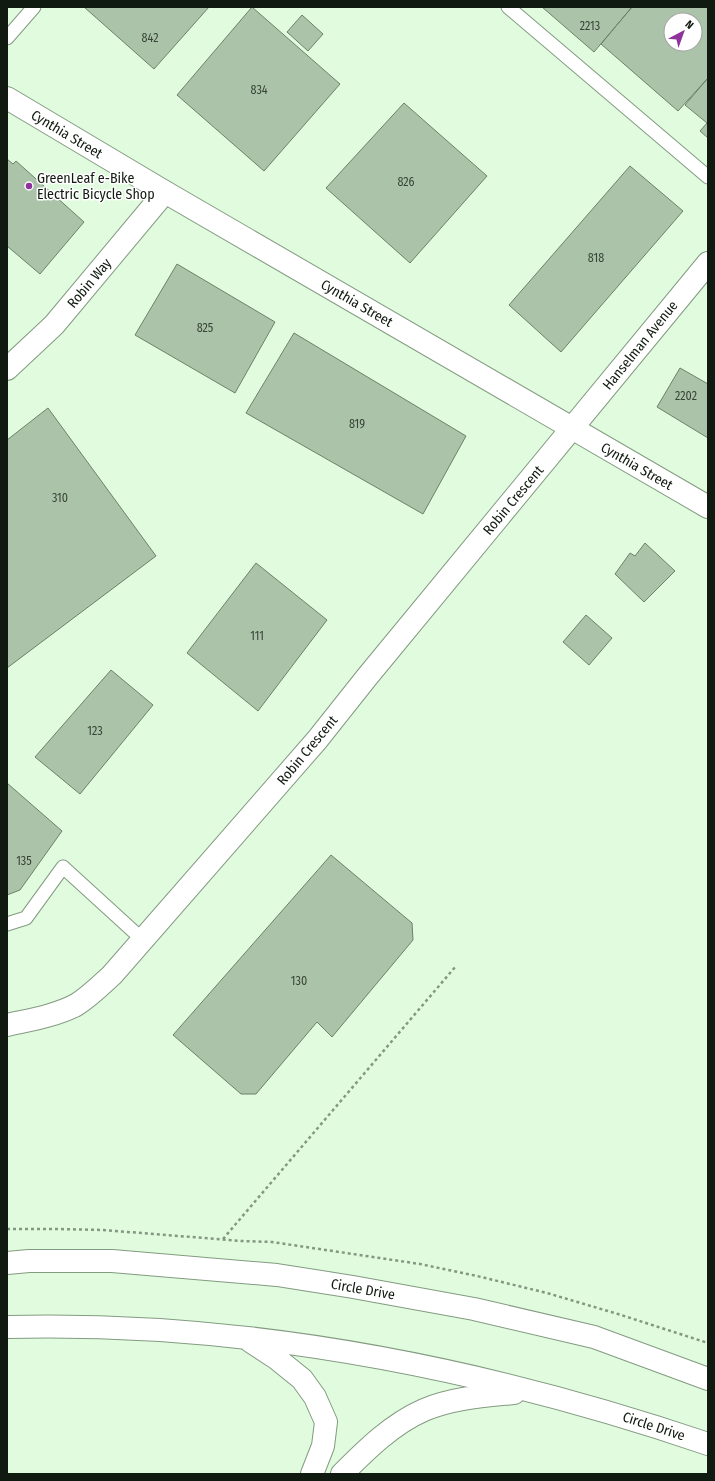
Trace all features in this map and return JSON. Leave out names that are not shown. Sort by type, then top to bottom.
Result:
[{"type":"main road","name":"Cynthia Street","points":[[7,98],[165,192],[708,507]]},
{"type":"main road","name":"Robin Way","points":[[7,369],[54,324],[165,192]]},
{"type":"main road","name":"Hanselman Avenue","points":[[572,428],[708,263]]},
{"type":"main road","name":"Robin Crescent","points":[[7,1025],[53,1014],[75,1005],[95,991],[112,975],[317,740],[367,676],[572,428]]},
{"type":"main road","name":"Circle Drive","points":[[7,1263],[29,1261],[112,1261],[277,1275],[353,1287],[474,1310],[594,1337],[708,1379]]},
{"type":"main road","name":"Circle Drive","points":[[7,1327],[90,1327],[186,1332],[246,1338],[336,1351],[440,1370],[530,1391],[592,1407],[708,1444]]},
{"type":"main road","points":[[246,1338],[276,1358],[302,1380],[315,1397],[326,1422],[323,1446],[312,1474]]},
{"type":"main road","points":[[342,1474],[366,1450],[395,1427],[424,1410],[453,1401],[530,1391]]},
{"type":"lane","points":[[7,38],[34,7]]},
{"type":"lane","points":[[508,7],[708,177]]},
{"type":"lane","points":[[7,924],[26,918],[63,867],[143,940]]},
{"type":"path","points":[[222,1240],[456,966]]},
{"type":"path","points":[[7,1229],[57,1228],[104,1230],[222,1240],[272,1242],[420,1264],[554,1295],[708,1343]]},
{"type":"building","points":[[84,7],[209,7],[154,69]]},
{"type":"building","points":[[252,7],[340,84],[264,171],[177,95]]},
{"type":"building","points":[[542,7],[632,7],[594,52]]},
{"type":"building","points":[[632,7],[708,7],[708,78],[678,111],[601,44]]},
{"type":"building","points":[[302,15],[323,34],[308,51],[287,32]]},
{"type":"building","points":[[708,78],[708,138],[700,131],[707,123],[685,105]]},
{"type":"building","points":[[404,103],[487,176],[410,263],[326,188]]},
{"type":"building","points":[[7,159],[13,164],[16,161],[84,222],[40,274],[7,246]]},
{"type":"building","points":[[630,166],[683,211],[561,352],[509,305]]},
{"type":"building","points":[[177,264],[275,322],[235,393],[135,335]]},
{"type":"building","points":[[294,333],[466,436],[423,514],[246,413]]},
{"type":"building","points":[[680,368],[708,384],[708,438],[657,407]]},
{"type":"building","points":[[48,408],[156,556],[7,668],[7,440]]},
{"type":"building","points":[[645,543],[675,571],[644,602],[615,574],[630,553],[635,556]]},
{"type":"building","points":[[256,563],[327,620],[258,711],[187,653]]},
{"type":"building","points":[[586,615],[612,638],[589,665],[563,642]]},
{"type":"building","points":[[111,670],[153,705],[80,794],[35,757]]},
{"type":"building","points":[[7,783],[62,831],[20,890],[7,895]]},
{"type":"building","points":[[331,855],[412,923],[413,940],[332,1037],[317,1022],[256,1094],[241,1094],[173,1035]]},
{"type":"place","name":"GreenLeaf e-Bike Electric Bicycle Shop","points":[[29,186]]}]
